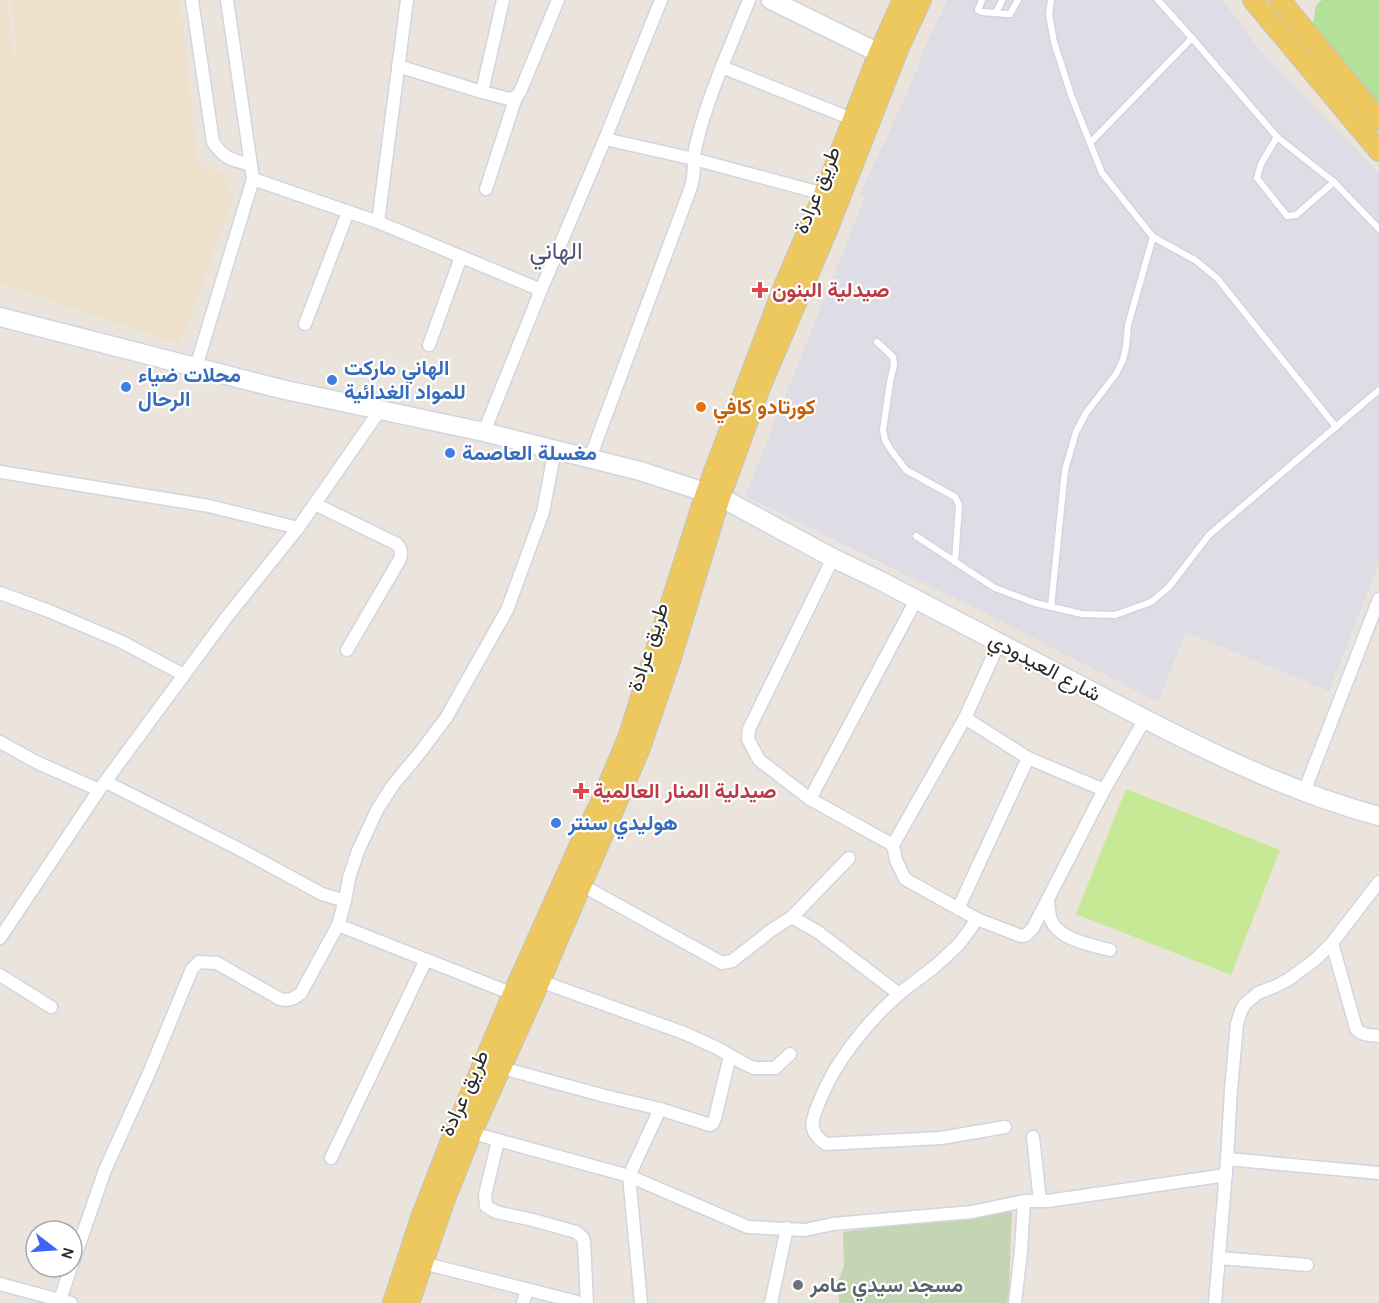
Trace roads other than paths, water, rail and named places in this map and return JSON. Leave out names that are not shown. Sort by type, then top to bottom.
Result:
[{"type":"main road","name":"طريق عرادة","points":[[409,1303],[445,1198],[463,1131],[513,994],[628,738],[785,284],[824,194],[879,53],[903,0]]},
{"type":"main road","name":"طريق عرادة","points":[[393,1303],[426,1204],[463,1131],[502,1068],[640,748],[671,658],[713,495],[828,228],[899,47],[921,0]]},
{"type":"main road","points":[[1252,0],[1379,151]]},
{"type":"main road","points":[[1283,1],[1379,120]]},
{"type":"street","points":[[192,0],[213,142],[220,153],[228,158],[251,165]]},
{"type":"street","points":[[196,367],[253,179],[227,0]]},
{"type":"street","points":[[378,222],[406,0]]},
{"type":"street","points":[[482,92],[503,0]]},
{"type":"street","points":[[486,189],[516,97],[558,0]]},
{"type":"street","points":[[484,432],[661,0]]},
{"type":"street","points":[[590,458],[691,187],[695,173],[695,148],[704,115],[749,0]]},
{"type":"street","points":[[771,0],[879,53]]},
{"type":"street","points":[[1268,19],[1283,1]]},
{"type":"street","points":[[398,66],[482,92],[509,99],[516,97]]},
{"type":"street","points":[[722,67],[852,119]]},
{"type":"street","points":[[605,139],[694,159],[824,194]]},
{"type":"street","points":[[253,179],[378,222],[541,290]]},
{"type":"street","points":[[305,324],[348,212]]},
{"type":"street","points":[[429,345],[461,257]]},
{"type":"street","name":"شارع العيدودي","points":[[0,317],[280,389],[555,449],[640,471],[713,495],[1145,719],[1263,776],[1356,810],[1379,816]]},
{"type":"street","points":[[1,936],[102,786],[226,618],[298,528],[380,410]]},
{"type":"street","points":[[84,1231],[105,1170],[149,1073],[192,969],[199,962],[217,963],[280,999],[294,999],[301,993],[338,925],[358,851],[377,810],[393,785],[446,718],[507,610],[543,513],[555,449]]},
{"type":"street","points":[[0,472],[209,506],[298,528]]},
{"type":"street","points":[[315,504],[397,544],[402,553],[347,650]]},
{"type":"street","points":[[833,558],[749,729],[748,739],[759,760],[810,799],[893,845]]},
{"type":"street","points":[[0,593],[122,642],[184,675]]},
{"type":"street","points":[[1304,792],[1379,599]]},
{"type":"street","points":[[810,799],[916,600]]},
{"type":"street","points":[[999,643],[965,718],[893,845],[896,860],[905,879],[977,919],[1021,936],[1026,935],[1035,925],[1104,790],[1145,719]]},
{"type":"street","points":[[965,718],[1028,758],[1104,790]]},
{"type":"street","points":[[0,742],[36,762],[102,786],[239,849],[322,894],[345,901]]},
{"type":"street","points":[[958,909],[1028,758]]},
{"type":"street","points":[[580,884],[723,963],[732,961],[792,917],[849,858]]},
{"type":"street","points":[[1215,1303],[1231,1089],[1237,1024],[1241,1011],[1245,1004],[1258,993],[1276,986],[1316,960],[1379,882]]},
{"type":"street","points":[[1048,901],[1051,920],[1064,936],[1110,950]]},
{"type":"street","points":[[792,917],[818,932],[899,994]]},
{"type":"street","points":[[977,919],[960,942],[934,967],[899,994],[878,1014],[834,1071],[823,1092],[812,1127],[816,1138],[826,1144],[941,1138],[1005,1127]]},
{"type":"street","points":[[338,925],[513,994]]},
{"type":"street","points":[[1332,943],[1356,1028],[1360,1033],[1379,1036]]},
{"type":"street","points":[[331,1158],[426,960]]},
{"type":"street","points":[[0,975],[51,1006]]},
{"type":"street","points":[[540,981],[684,1033],[754,1068],[775,1068],[790,1054]]},
{"type":"street","points":[[502,1068],[712,1124],[730,1056]]},
{"type":"street","points":[[641,1303],[629,1176],[660,1109]]},
{"type":"street","points":[[463,1131],[629,1176],[748,1227],[797,1230],[833,1224],[972,1212],[1024,1201],[1040,1201],[1226,1175]]},
{"type":"street","points":[[1033,1137],[1040,1201]]},
{"type":"street","points":[[498,1141],[485,1195],[486,1206],[496,1212],[581,1234],[584,1242],[587,1303]]},
{"type":"street","points":[[1227,1159],[1379,1173]]},
{"type":"street","points":[[1015,1303],[1024,1201]]},
{"type":"street","points":[[771,1303],[787,1228]]},
{"type":"street","points":[[1219,1258],[1307,1265]]},
{"type":"street","points":[[423,1263],[581,1303]]},
{"type":"street","points":[[0,1284],[65,1301],[69,1279]]},
{"type":"street","points":[[523,1303],[527,1290]]},
{"type":"lane","points":[[982,0],[978,10],[1010,14],[1018,0]]},
{"type":"lane","points":[[996,13],[1002,0]]},
{"type":"lane","points":[[1052,0],[1048,14],[1054,42],[1071,95],[1102,172],[1153,237],[1195,260],[1217,278],[1336,427]]},
{"type":"lane","points":[[1158,0],[1277,137],[1334,182],[1379,229]]},
{"type":"lane","points":[[1090,143],[1192,38]]},
{"type":"lane","points":[[1277,137],[1261,164],[1257,178],[1287,216],[1296,215],[1334,182]]},
{"type":"lane","points":[[1051,607],[1065,470],[1076,432],[1086,413],[1116,374],[1123,360],[1128,326],[1153,237]]},
{"type":"lane","points":[[877,342],[893,357],[894,365],[883,430],[885,440],[906,470],[955,497],[959,505],[955,562]]},
{"type":"lane","points":[[916,536],[995,588],[1035,603],[1082,614],[1115,615],[1151,602],[1169,587],[1209,535],[1379,390]]},
{"type":"place","name":"صيدلية البنون","points":[[760,290]]},
{"type":"place","name":"الهاني ماركت للمواد الغدائية","points":[[332,380]]},
{"type":"place","name":"محلات ضياء الرحال","points":[[126,387]]},
{"type":"place","name":"كورتادو كافي","points":[[701,407]]},
{"type":"place","name":"مغسلة العاصمة","points":[[450,453]]},
{"type":"place","name":"صيدلية المنار العالمية","points":[[581,791]]},
{"type":"place","name":"هوليدي سنتر","points":[[556,823]]},
{"type":"place","name":"مسجد سيدي عامر","points":[[798,1285]]},
{"type":"district","name":"الهاني","points":[[556,251]]}]
